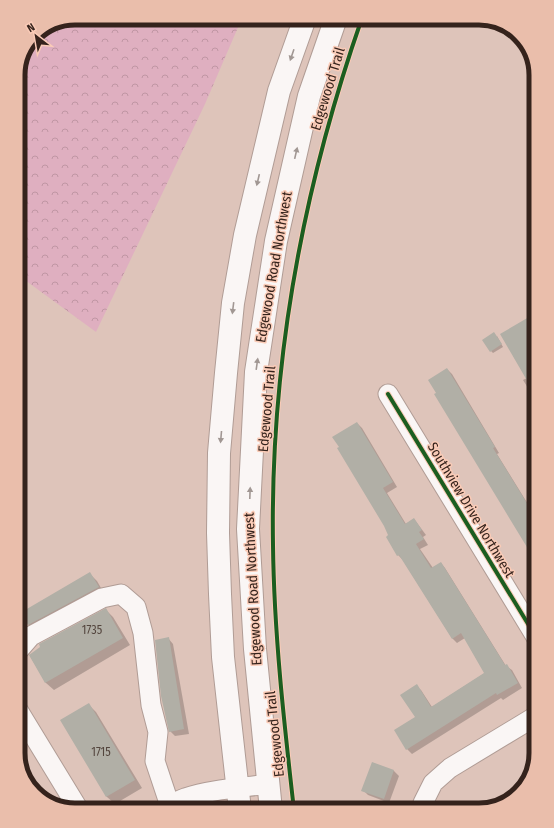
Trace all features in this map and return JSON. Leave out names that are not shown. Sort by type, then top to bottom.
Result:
[{"type":"main road","points":[[239,803],[223,657],[218,533],[219,453],[234,303],[245,235],[279,91],[303,25]]},
{"type":"main road","name":"Edgewood Road Northwest","points":[[270,803],[255,648],[248,529],[256,372],[276,241],[309,96],[334,25]]},
{"type":"street","name":"Southview Drive Northwest","points":[[388,394],[529,626]]},
{"type":"street","points":[[25,643],[31,636],[102,598],[120,594],[136,607],[143,633],[152,705],[158,732],[155,761],[166,803]]},
{"type":"street","points":[[423,803],[433,783],[450,768],[529,720]]},
{"type":"street","points":[[25,721],[75,803]]},
{"type":"street","points":[[176,803],[184,798],[209,791],[268,784]]},
{"type":"green space","points":[[239,25],[205,104],[96,332],[25,280],[25,72],[30,53],[35,45],[50,32],[66,26]]},
{"type":"building","points":[[529,317],[529,384],[500,334]]},
{"type":"building","points":[[494,332],[502,344],[490,352],[482,340]]},
{"type":"building","points":[[447,368],[495,447],[493,448],[529,507],[529,550],[434,394],[436,393],[428,380]]},
{"type":"building","points":[[357,422],[393,482],[383,488],[405,524],[414,518],[422,530],[419,532],[424,539],[416,544],[431,568],[441,562],[505,665],[507,664],[518,683],[497,695],[496,693],[406,750],[394,730],[415,717],[400,695],[417,684],[431,707],[484,673],[461,633],[452,639],[399,555],[397,556],[386,537],[388,535],[384,526],[337,448],[339,447],[332,437]]},
{"type":"building","points":[[90,572],[99,587],[28,625],[25,620],[25,610]]},
{"type":"building","points":[[106,608],[123,638],[45,683],[29,655],[40,647],[39,644]]},
{"type":"building","points":[[169,637],[184,729],[169,732],[161,696],[155,640]]},
{"type":"building","points":[[89,703],[135,780],[106,797],[60,720]]},
{"type":"building","points":[[372,762],[394,770],[384,799],[361,791]]},
{"type":"cycle path","name":"Edgewood Trail","points":[[293,803],[280,678],[275,611],[273,545],[277,410],[284,344],[294,277],[307,212],[323,146],[341,82],[360,25]]},
{"type":"cycle path","points":[[388,394],[529,626]]}]
